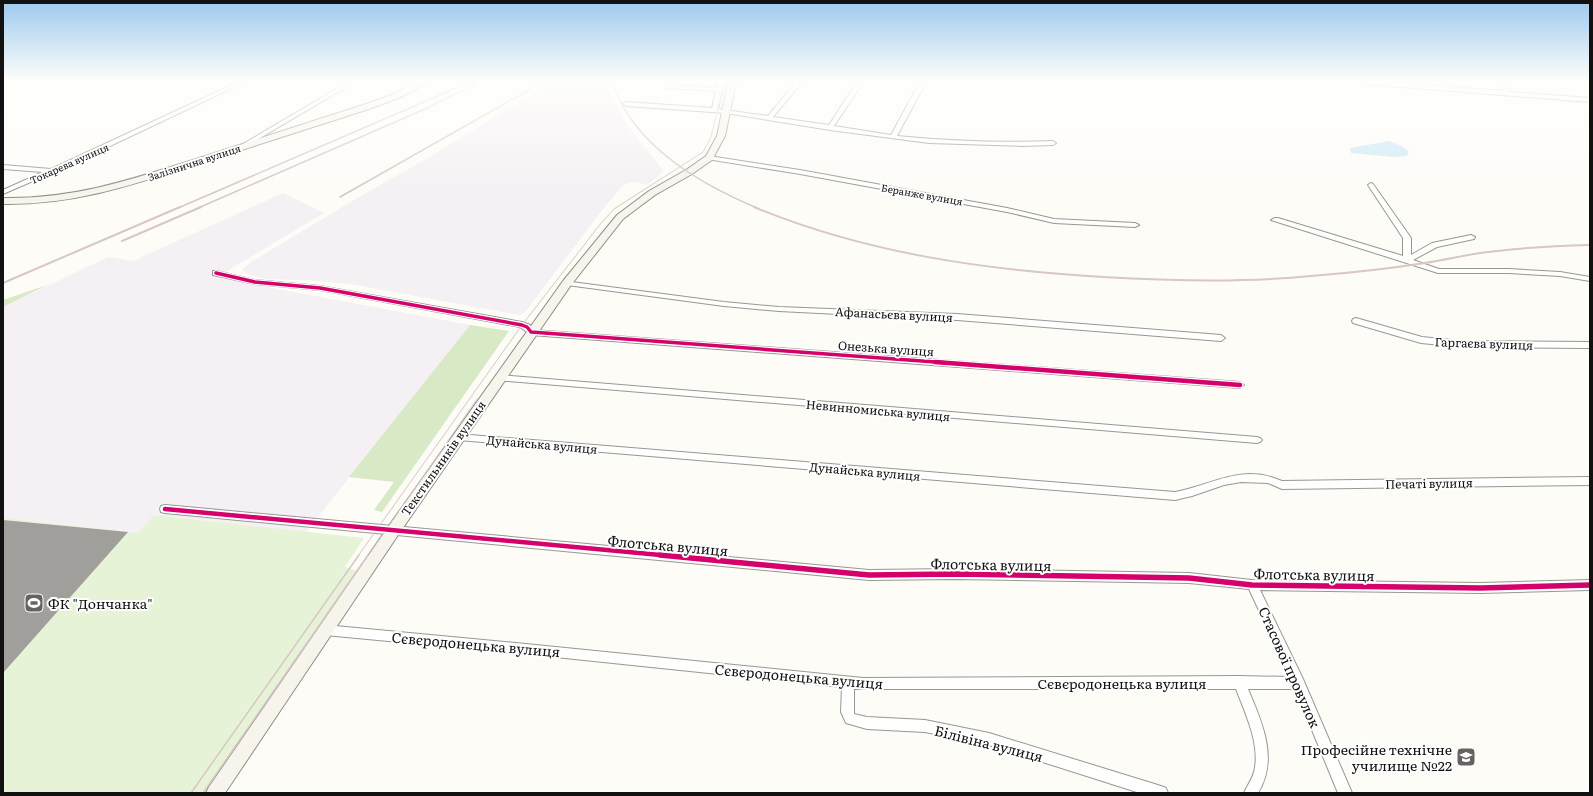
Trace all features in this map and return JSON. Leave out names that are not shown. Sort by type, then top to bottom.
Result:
[{"type":"street","name":"Токарева вулиця","points":[[3,192],[52,171],[163,119]]},
{"type":"street","points":[[242,147],[289,119]]},
{"type":"street","name":"Залізнична вулиця","points":[[3,201],[46,201],[99,191],[152,176],[325,119]]},
{"type":"street","points":[[709,158],[721,136],[724,119]]},
{"type":"street","points":[[782,119],[830,128],[930,141],[1022,144],[1053,143]]},
{"type":"street","points":[[830,128],[836,119]]},
{"type":"street","points":[[893,137],[903,119]]},
{"type":"street","name":"Беранже вулиця","points":[[709,158],[800,172],[1054,220],[1135,225]]},
{"type":"street","name":"Текстильників вулиця","points":[[215,793],[393,530],[531,332],[567,284],[620,217],[652,193],[689,172],[709,158]]},
{"type":"street","points":[[3,167],[52,171]]},
{"type":"street","points":[[1371,185],[1407,238],[1407,260]]},
{"type":"street","points":[[1275,220],[1407,260],[1438,271],[1509,271],[1560,274],[1590,279]]},
{"type":"street","points":[[1407,260],[1435,244],[1471,237]]},
{"type":"street","points":[[216,273],[255,282],[320,288],[514,324],[527,327],[531,332]]},
{"type":"street","name":"Афанасьєва вулиця","points":[[567,284],[724,304],[771,308],[957,317],[1221,338]]},
{"type":"street","name":"Гаргаєва вулиця","points":[[1356,322],[1401,333],[1421,340],[1462,344],[1590,345]]},
{"type":"street","name":"Онезька вулиця","points":[[531,332],[1240,385]]},
{"type":"street","name":"Невинномиська вулиця","points":[[499,378],[1257,440]]},
{"type":"street","name":"Дунайська вулиця","points":[[458,437],[847,468],[956,480],[1175,496],[1186,494],[1225,480],[1240,478],[1270,479]]},
{"type":"street","name":"Печаті вулиця","points":[[1270,479],[1275,484],[1282,485],[1590,481]]},
{"type":"street","name":"Флотська вулиця","points":[[165,509],[868,575],[955,574],[1190,578],[1252,585],[1481,588],[1590,586]]},
{"type":"street","name":"Стасової провулок","points":[[1252,585],[1299,683],[1345,793]]},
{"type":"street","name":"Сєвєродонецька вулиця","points":[[325,630],[871,684],[1299,683]]},
{"type":"street","name":"Білівіна вулиця","points":[[848,682],[847,712],[850,719],[867,723],[925,726],[989,739],[1161,793]]},
{"type":"street","points":[[1239,682],[1256,725],[1262,751],[1262,764],[1259,776],[1251,793]]},
{"type":"shaded area","points":[[491,119],[624,119],[664,171],[647,185],[635,182],[624,184],[603,209],[526,311],[520,315],[351,284],[304,280],[267,279],[247,274],[242,269],[251,262],[359,197],[426,159]]},
{"type":"shaded area","points":[[283,193],[324,213],[227,271],[220,278],[470,325],[306,532],[155,515],[138,533],[3,518],[3,307],[108,257],[133,261]]},
{"type":"green space","points":[[47,285],[3,307],[3,300]]},
{"type":"green space","points":[[470,325],[509,331],[382,512],[374,510],[394,482],[349,477]]},
{"type":"green space","points":[[154,515],[364,538],[345,567],[366,573],[215,793],[3,793],[3,518],[138,533]]},
{"type":"water","points":[[1389,141],[1402,146],[1409,152],[1406,156],[1395,157],[1351,153],[1350,148]]},
{"type":"building","name":"ФК \"Дончанка\"","points":[[3,520],[128,532],[3,673]]},
{"type":"tram line","points":[[358,556],[522,325],[602,222],[614,209],[703,152],[711,137],[715,119]]},
{"type":"tram line","points":[[368,556],[477,399]]},
{"type":"tram line","points":[[191,793],[359,555]]},
{"type":"tram line","points":[[203,793],[368,555]]},
{"type":"railway","points":[[178,208],[384,119]]},
{"type":"railway","points":[[198,208],[402,119]]},
{"type":"railway","points":[[340,197],[477,119]]},
{"type":"railway","points":[[631,119],[652,143],[670,159],[691,174],[712,187],[757,208]]},
{"type":"railway","points":[[3,283],[180,207]]},
{"type":"railway","points":[[122,241],[201,207]]},
{"type":"railway","points":[[754,207],[796,223],[839,236],[882,248],[926,257],[1014,270],[1129,278],[1207,281],[1259,280],[1396,267],[1494,251],[1590,245]]},
{"type":"cycle path","points":[[216,273],[255,282],[320,288],[522,325],[527,327],[531,332],[1240,385]]},
{"type":"cycle path","points":[[165,509],[869,575],[955,574],[1189,578],[1252,585],[1481,588],[1590,585]]},
{"type":"place","name":"ФК \"Дончанка\"","points":[[34,603]]},
{"type":"place","name":"Професійне технічне училище №22","points":[[1466,757]]}]
